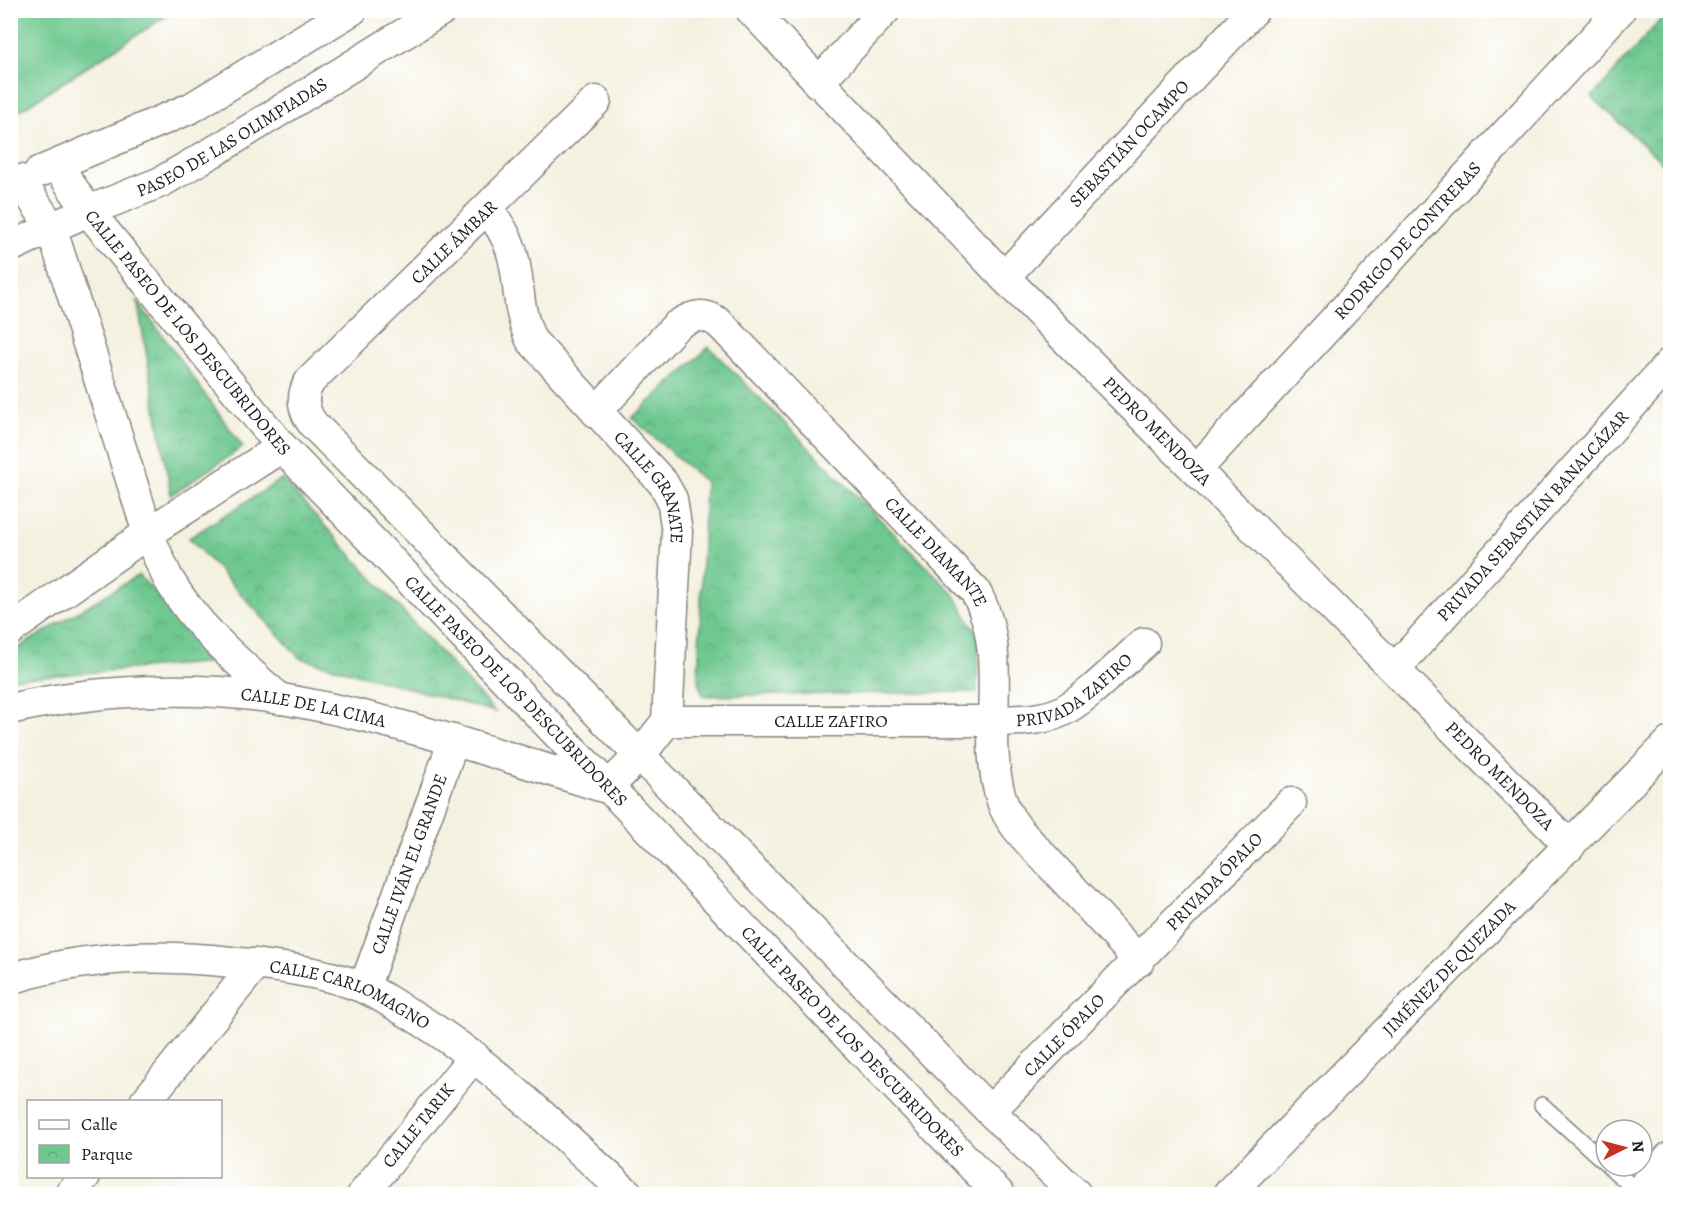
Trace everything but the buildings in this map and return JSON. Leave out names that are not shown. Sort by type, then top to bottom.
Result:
[{"type":"street","points":[[280,699],[223,649],[196,619],[169,580],[148,533],[51,227],[15,182],[191,108],[352,10]]},
{"type":"street","name":"PASEO DE LAS OLIMPIADAS","points":[[10,247],[88,211],[161,182],[442,10]]},
{"type":"street","name":"PEDRO MENDOZA","points":[[751,10],[1004,277],[1570,846]]},
{"type":"street","points":[[818,83],[885,10]]},
{"type":"street","name":"SEBASTIÁN OCAMPO","points":[[1004,277],[1254,10]]},
{"type":"street","name":"RODRIGO DE CONTRERAS","points":[[1196,470],[1613,13]]},
{"type":"street","name":"CALLE ÁMBAR","points":[[596,101],[310,381],[305,392],[304,403],[313,424],[642,754]]},
{"type":"street","name":"CALLE PASEO DE LOS DESCUBRIDORES","points":[[57,165],[88,211],[282,447],[999,1194]]},
{"type":"street","name":"CALLE GRANATE","points":[[487,209],[510,241],[519,279],[521,311],[531,340],[647,464],[672,499],[677,542],[667,720]]},
{"type":"street","name":"CALLE DIAMANTE","points":[[596,412],[676,326],[697,315],[715,319],[975,591],[986,610],[992,635],[996,773],[1003,804],[1009,815],[1139,961]]},
{"type":"street","name":"PRIVADA SEBASTIÁN BANALCÁZAR","points":[[1395,669],[1671,363]]},
{"type":"street","points":[[10,630],[148,533],[282,447]]},
{"type":"street","name":"PRIVADA ZAFIRO","points":[[994,721],[1026,719],[1059,713],[1144,643]]},
{"type":"street","name":"CALLE DE LA CIMA","points":[[10,709],[99,694],[154,692],[280,699],[454,740],[607,788]]},
{"type":"street","points":[[607,788],[642,754],[667,720]]},
{"type":"street","name":"CALLE ZAFIRO","points":[[667,720],[994,721]]},
{"type":"street","name":"CALLE IVÁN EL GRANDE","points":[[364,988],[454,740]]},
{"type":"street","name":"JIMÉNEZ DE QUEZADA","points":[[1228,1194],[1671,742]]},
{"type":"street","points":[[642,754],[990,1111],[1077,1194]]},
{"type":"street","name":"PRIVADA ÓPALO","points":[[1139,961],[1291,803]]},
{"type":"street","name":"CALLE CARLOMAGNO","points":[[10,979],[86,960],[169,956],[256,964],[311,974],[364,988],[417,1017],[474,1056],[628,1194]]},
{"type":"street","name":"CALLE ÓPALO","points":[[990,1111],[1139,961]]},
{"type":"street","points":[[146,1100],[256,964]]},
{"type":"street","name":"CALLE TARIK","points":[[363,1194],[474,1056]]},
{"type":"street","points":[[1639,1194],[1671,1160]]},
{"type":"street","points":[[70,1194],[82,1178]]},
{"type":"lane","points":[[1542,1105],[1594,1151]]},
{"type":"lane","points":[[1622,1178],[1639,1194]]},
{"type":"green space","points":[[11,10],[174,10],[174,11],[11,116]]},
{"type":"green space","points":[[1670,11],[1670,170],[1592,97]]},
{"type":"green space","points":[[137,300],[243,447],[171,495]]},
{"type":"green space","points":[[709,347],[954,594],[979,638],[977,692],[703,696],[698,680],[705,482],[632,418]]},
{"type":"green space","points":[[282,479],[495,712],[300,658],[189,538]]},
{"type":"green space","points":[[139,575],[217,662],[11,679],[11,652]]}]
